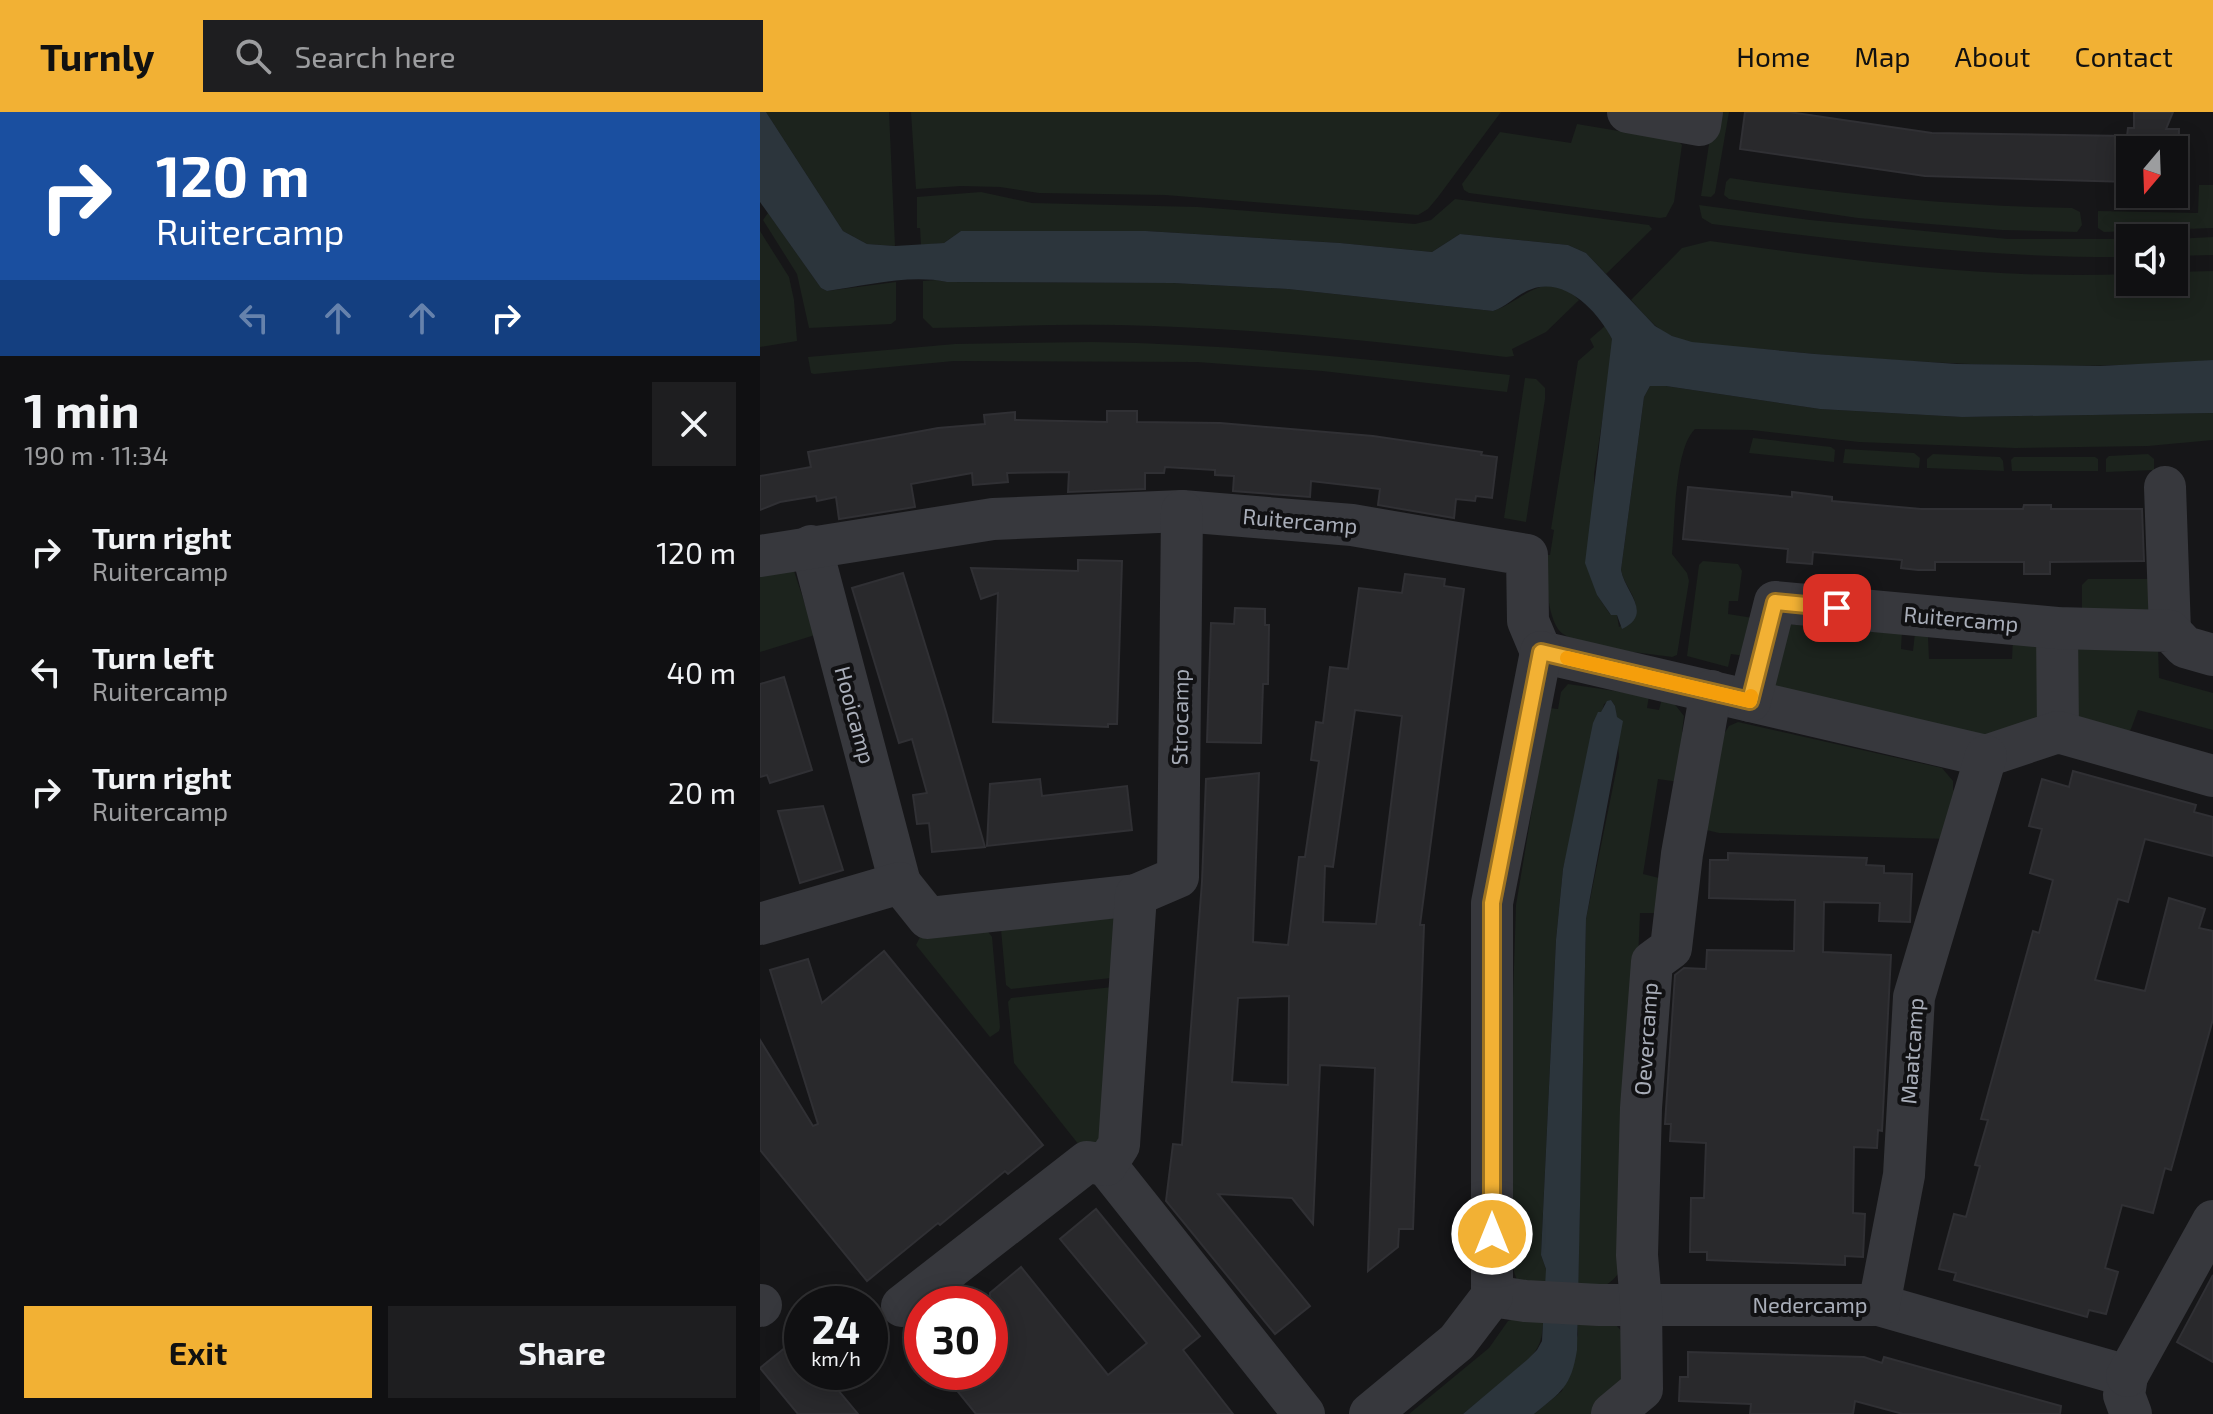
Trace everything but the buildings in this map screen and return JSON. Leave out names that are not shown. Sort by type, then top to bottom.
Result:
[{"type":"street","points":[[1628,112],[1701,119]]},
{"type":"street","points":[[2165,487],[2170,631],[2185,647],[2213,655]]},
{"type":"street","name":"Ruitercamp","points":[[760,556],[993,519],[1182,511],[1352,525],[1527,555],[1528,621],[1541,652]]},
{"type":"street","name":"Strocamp","points":[[900,883],[928,918],[1136,895],[1178,877],[1182,511]]},
{"type":"street","name":"Hooicamp","points":[[811,546],[900,883]]},
{"type":"street","name":"Ruitercamp","points":[[1730,696],[1775,602],[2057,628],[2170,631]]},
{"type":"street","points":[[2057,628],[2058,732]]},
{"type":"street","points":[[1370,1414],[1508,1299],[1492,903],[1541,652],[1986,756],[2058,732],[2213,776]]},
{"type":"street","name":"Oevercamp","points":[[1612,1414],[1642,1389],[1637,1255],[1640,1144],[1652,962],[1671,948],[1682,854],[1730,696]]},
{"type":"street","name":"Maatcamp","points":[[1879,1305],[1904,1175],[1914,997],[1986,756]]},
{"type":"street","points":[[760,924],[900,883]]},
{"type":"street","points":[[1106,1165],[1119,1145],[1136,895]]},
{"type":"street","points":[[902,1306],[1087,1162],[1106,1165],[1304,1414]]},
{"type":"street","points":[[2129,1395],[2213,1221]]},
{"type":"street","name":"Nedercamp","points":[[1508,1299],[1599,1305],[1879,1305],[2129,1395]]},
{"type":"shaded area","points":[[760,112],[766,112],[843,231],[867,244],[944,243],[961,231],[1146,231],[1432,252],[1460,234],[1568,245],[1586,253],[1655,326],[1672,336],[1692,342],[1957,364],[2100,366],[2213,360],[2213,413],[1962,417],[1820,409],[1650,386],[1644,397],[1621,570],[1637,609],[1631,623],[1622,629],[1617,615],[1611,615],[1597,595],[1585,563],[1612,339],[1590,308],[1569,292],[1545,287],[1532,289],[1493,311],[1288,289],[1173,283],[947,282],[918,279],[827,291],[821,288],[760,202]]},
{"type":"shaded area","points":[[766,112],[889,112],[895,246],[867,244],[843,231]]},
{"type":"shaded area","points":[[911,112],[1501,112],[1438,197],[1418,215],[1165,195],[1039,193],[1000,187],[961,186],[916,189]]},
{"type":"shaded area","points":[[1714,112],[1729,112],[1715,193],[1711,197],[1701,196]]},
{"type":"shaded area","points":[[1577,124],[1678,141],[1682,145],[1674,202],[1666,217],[1464,190],[1462,184],[1500,132],[1571,143]]},
{"type":"shaded area","points":[[1730,178],[1901,199],[2072,208],[2080,212],[2082,225],[2077,232],[2002,230],[1858,218],[1729,199],[1724,195],[1726,182]]},
{"type":"shaded area","points":[[2199,185],[2213,185],[2213,228],[2188,229],[2188,224],[2116,224],[2116,232],[2104,232],[2098,228],[2098,211],[2198,213]]},
{"type":"shaded area","points":[[981,192],[1032,203],[1198,207],[1415,224],[1431,220],[1455,199],[1649,225],[1652,229],[1606,274],[1586,253],[1568,245],[1460,234],[1432,252],[1146,231],[961,231],[944,243],[921,245],[920,228],[917,228],[917,197]]},
{"type":"shaded area","points":[[1699,205],[1810,220],[2008,239],[2116,239],[2116,257],[2025,255],[1868,243],[1712,224],[1702,218]]},
{"type":"shaded area","points":[[768,213],[821,288],[827,291],[896,282],[896,320],[891,324],[809,328],[797,274],[763,220]]},
{"type":"shaded area","points":[[760,231],[789,277],[797,341],[760,347]]},
{"type":"shaded area","points":[[2213,237],[2213,255],[2188,256],[2188,238]]},
{"type":"shaded area","points":[[1710,241],[1972,271],[2116,274],[2116,296],[2188,296],[2188,272],[2213,271],[2213,360],[2158,364],[1994,365],[1695,343],[1660,329],[1631,300],[1682,248]]},
{"type":"shaded area","points":[[923,281],[1173,283],[1288,289],[1493,311],[1545,286],[1567,290],[1579,300],[1546,332],[1512,349],[1514,356],[1506,357],[1241,330],[1098,325],[933,328],[923,318]]},
{"type":"shaded area","points":[[1605,326],[1612,339],[1613,350],[1594,474],[1597,595],[1610,614],[1617,615],[1619,627],[1636,615],[1635,603],[1621,570],[1644,397],[1650,386],[1820,409],[1962,417],[2213,413],[2213,440],[2148,446],[2015,448],[1859,442],[1752,430],[1695,429],[1683,453],[1675,507],[1672,554],[1687,573],[1689,581],[1677,655],[1672,657],[1610,649],[1578,641],[1558,629],[1549,602],[1547,583],[1547,555],[1550,555],[1554,530],[1551,529],[1578,361],[1594,347],[1590,339]]},
{"type":"shaded area","points":[[1092,342],[1249,349],[1510,375],[1507,392],[1322,371],[1197,362],[954,361],[814,374],[811,373],[808,357],[955,344]]},
{"type":"shaded area","points":[[1525,378],[1536,379],[1545,388],[1526,522],[1504,518]]},
{"type":"shaded area","points":[[1753,438],[1831,447],[1835,450],[1834,462],[1749,453]]},
{"type":"shaded area","points":[[1845,449],[1914,453],[1920,458],[1919,468],[1843,463]]},
{"type":"shaded area","points":[[1933,454],[2000,457],[2004,471],[1927,468],[1927,459]]},
{"type":"shaded area","points":[[2148,454],[2154,459],[2154,470],[2106,472],[2109,456]]},
{"type":"shaded area","points":[[2014,457],[2095,457],[2098,459],[2098,471],[2012,471],[2011,460]]},
{"type":"shaded area","points":[[1703,561],[1738,564],[1742,571],[1738,601],[1729,601],[1728,614],[1753,618],[1745,656],[1731,654],[1728,667],[1687,656],[1699,565]]},
{"type":"shaded area","points":[[794,571],[815,635],[760,652],[760,573]]},
{"type":"shaded area","points":[[2088,579],[2160,579],[2158,613],[2082,620],[2082,585]]},
{"type":"shaded area","points":[[1787,624],[1902,631],[1901,649],[1913,651],[1915,633],[1928,637],[1929,659],[2012,659],[2013,637],[2038,638],[2045,718],[1987,736],[1768,687]]},
{"type":"shaded area","points":[[2073,646],[2158,646],[2159,678],[2213,693],[2213,730],[2138,710],[2128,732],[2071,717]]},
{"type":"shaded area","points":[[1568,684],[1649,696],[1647,708],[1659,710],[1662,699],[1673,702],[1684,716],[1682,732],[1689,733],[1679,782],[1658,779],[1643,874],[1663,879],[1660,913],[1640,913],[1625,1266],[1610,1282],[1596,1286],[1578,1285],[1586,919],[1619,757],[1615,706],[1611,700],[1604,704],[1563,869],[1556,940],[1541,1255],[1546,1269],[1546,1284],[1517,1280],[1514,1243],[1505,1243],[1516,905],[1549,708],[1558,709],[1561,692]]},
{"type":"shaded area","points":[[1611,700],[1617,717],[1623,721],[1586,919],[1575,1362],[1564,1387],[1534,1414],[1463,1414],[1528,1359],[1542,1341],[1546,1269],[1541,1255],[1556,940],[1563,869],[1593,723],[1598,712]]},
{"type":"shaded area","points":[[1738,722],[1942,768],[1953,781],[1953,790],[1963,793],[1950,839],[1719,833],[1698,828],[1724,734],[1729,726]]},
{"type":"shaded area","points":[[1119,911],[1111,978],[1011,989],[1006,985],[1000,918]]},
{"type":"shaded area","points":[[986,929],[992,937],[1000,1027],[990,1037],[916,945],[921,935]]},
{"type":"shaded area","points":[[1122,986],[1109,1146],[1079,1145],[1014,1063],[1008,1002],[1011,998]]},
{"type":"shaded area","points":[[1543,1320],[1540,1342],[1528,1360],[1463,1414],[1409,1414],[1489,1348],[1508,1321]]},
{"type":"shaded area","points":[[1577,1322],[1617,1326],[1622,1332],[1630,1387],[1605,1414],[1534,1414],[1562,1391],[1578,1334]]},
{"type":"slow traffic","points":[[1567,658],[1750,701],[1751,696]]},
{"type":"route","points":[[1492,1234],[1492,903],[1541,652],[1750,701],[1775,602],[1837,608]]}]
